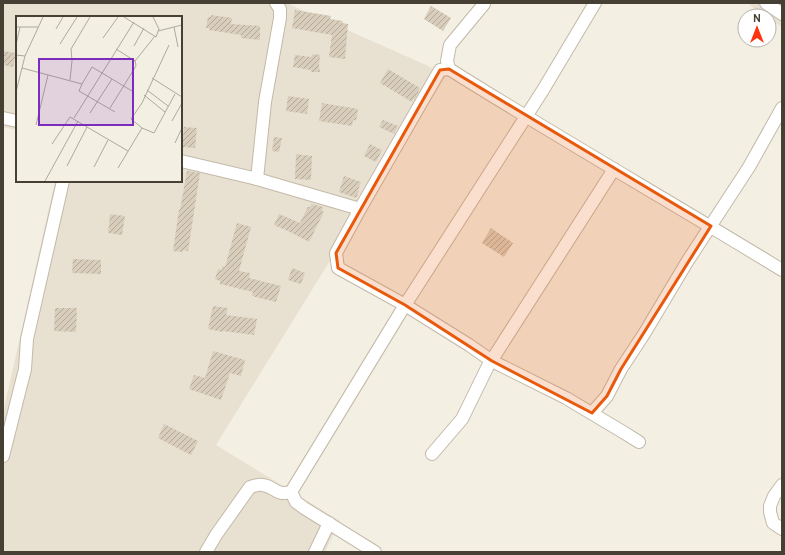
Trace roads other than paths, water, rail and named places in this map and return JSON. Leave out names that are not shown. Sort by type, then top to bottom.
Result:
[{"type":"street","points":[[257,179],[265,102],[280,18],[280,9],[276,3]]},
{"type":"street","points":[[206,552],[216,535],[250,487],[263,485],[284,494],[291,492],[405,305],[544,90],[595,3]]},
{"type":"street","points":[[766,3],[782,14]]},
{"type":"street","points":[[449,69],[447,61],[450,45],[484,4]]},
{"type":"street","points":[[639,442],[566,398],[492,360],[405,305],[338,268],[336,253],[440,70],[449,69],[526,117],[711,226],[782,270]]},
{"type":"street","points":[[592,413],[607,396],[620,369],[644,334],[687,262],[749,167],[782,108]]},
{"type":"street","points":[[3,118],[16,121]]},
{"type":"street","points":[[182,161],[257,179],[360,209]]},
{"type":"street","points":[[432,454],[462,419],[492,360],[614,170]]},
{"type":"street","points":[[3,456],[25,369],[27,338],[64,182]]},
{"type":"street","points":[[782,485],[772,501],[770,512],[773,523],[782,529]]},
{"type":"street","points":[[291,492],[296,502],[304,508],[375,552]]},
{"type":"street","points":[[315,552],[329,523]]}]
